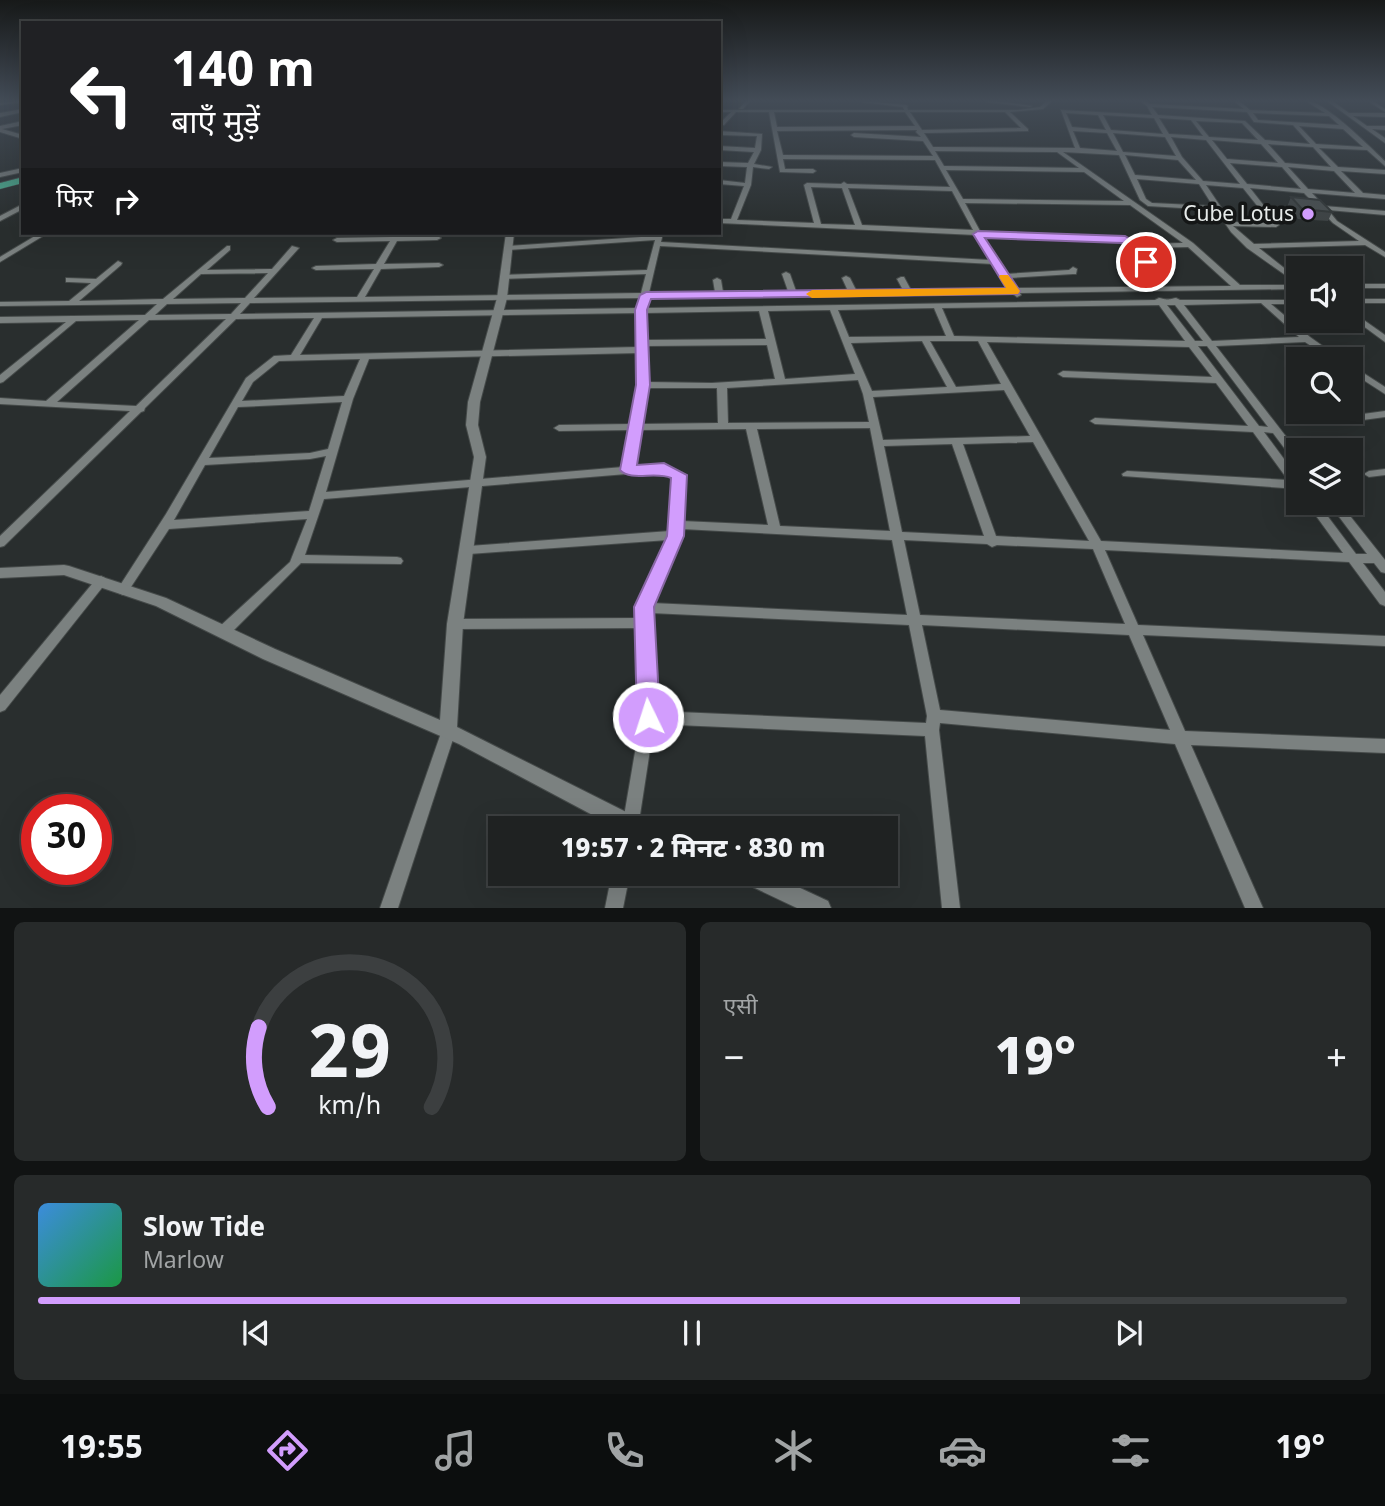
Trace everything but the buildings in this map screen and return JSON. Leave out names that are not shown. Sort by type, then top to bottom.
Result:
[{"type":"highway","points":[[3,175],[21,172]]},
{"type":"highway","points":[[0,186],[21,181]]},
{"type":"street","points":[[733,222],[748,184],[750,165],[759,143]]},
{"type":"street","points":[[778,143],[782,171],[813,171]]},
{"type":"street","points":[[927,143],[958,195],[993,262],[1025,306]]},
{"type":"street","points":[[1076,143],[1078,150]]},
{"type":"street","points":[[1114,143],[1143,200],[1150,205],[1217,208]]},
{"type":"street","points":[[1171,143],[1201,182],[1228,224],[1250,246],[1286,273]]},
{"type":"street","points":[[1213,143],[1276,225],[1228,224]]},
{"type":"street","points":[[1264,143],[1335,222],[1385,255]]},
{"type":"street","points":[[1288,143],[1366,149]]},
{"type":"street","points":[[1360,143],[1385,164]]},
{"type":"street","points":[[1317,145],[1385,223]]},
{"type":"street","points":[[721,148],[758,150]]},
{"type":"street","points":[[930,149],[1078,150],[1180,158]]},
{"type":"street","points":[[1059,151],[1190,245],[1238,288]]},
{"type":"street","points":[[780,157],[936,158]]},
{"type":"street","points":[[1227,161],[1385,172]]},
{"type":"street","points":[[721,164],[769,167]]},
{"type":"street","points":[[942,168],[1085,170]]},
{"type":"street","points":[[1133,177],[1385,197]]},
{"type":"street","points":[[721,183],[748,184]]},
{"type":"street","points":[[818,226],[805,187],[817,183],[1000,199],[1128,201]]},
{"type":"street","points":[[844,184],[859,228]]},
{"type":"street","points":[[0,219],[21,207]]},
{"type":"street","points":[[1324,208],[1385,213]]},
{"type":"street","points":[[721,221],[1120,239],[1135,246],[1190,245]]},
{"type":"street","points":[[0,260],[42,235]]},
{"type":"street","points":[[389,908],[448,733],[455,625],[480,457],[472,425],[474,402],[502,298],[510,235]]},
{"type":"street","points":[[337,240],[396,236],[437,238]]},
{"type":"street","points":[[360,299],[396,236]]},
{"type":"street","points":[[508,248],[658,238],[993,262]]},
{"type":"street","points":[[628,470],[633,427],[643,385],[641,310],[658,238]]},
{"type":"street","points":[[1250,246],[1365,243]]},
{"type":"street","points":[[1135,246],[1146,262]]},
{"type":"street","points":[[48,404],[227,248]]},
{"type":"street","points":[[0,543],[233,317],[295,248]]},
{"type":"street","points":[[72,302],[118,263]]},
{"type":"street","points":[[316,268],[439,265]]},
{"type":"street","points":[[1003,276],[1073,272],[1073,269]]},
{"type":"street","points":[[200,272],[274,271]]},
{"type":"street","points":[[504,277],[650,272]]},
{"type":"street","points":[[786,274],[793,294]]},
{"type":"street","points":[[846,278],[854,294]]},
{"type":"street","points":[[901,279],[909,293]]},
{"type":"street","points":[[69,280],[98,281]]},
{"type":"street","points":[[717,280],[719,295]]},
{"type":"street","points":[[1363,286],[1385,286]]},
{"type":"street","points":[[0,304],[1286,287]]},
{"type":"street","points":[[1149,288],[1286,469]]},
{"type":"street","points":[[1165,288],[1212,343],[1286,443]]},
{"type":"street","points":[[1263,301],[1319,347]]},
{"type":"street","points":[[1363,301],[1385,301]]},
{"type":"street","points":[[0,327],[5,320],[74,318],[1286,302]]},
{"type":"street","points":[[937,306],[951,338]]},
{"type":"street","points":[[833,308],[869,394],[916,620],[933,723],[951,908]]},
{"type":"street","points":[[763,309],[781,383]]},
{"type":"street","points":[[295,356],[319,316]]},
{"type":"street","points":[[0,380],[74,318]]},
{"type":"street","points":[[1363,322],[1385,339]]},
{"type":"street","points":[[848,340],[951,338],[1193,344],[1307,339]]},
{"type":"street","points":[[981,339],[1097,545],[1254,908]]},
{"type":"street","points":[[925,340],[953,390]]},
{"type":"street","points":[[123,590],[165,525],[250,380],[277,358],[771,342]]},
{"type":"street","points":[[223,632],[297,559],[314,515],[348,399],[366,355]]},
{"type":"street","points":[[1063,374],[1220,380]]},
{"type":"street","points":[[1363,376],[1385,391]]},
{"type":"street","points":[[643,385],[781,383],[860,377]]},
{"type":"street","points":[[722,385],[723,426]]},
{"type":"street","points":[[869,394],[1007,387]]},
{"type":"street","points":[[237,404],[348,399]]},
{"type":"street","points":[[0,401],[141,409]]},
{"type":"street","points":[[1363,417],[1385,414]]},
{"type":"street","points":[[1095,421],[1276,430]]},
{"type":"street","points":[[559,428],[875,425]]},
{"type":"street","points":[[751,427],[775,531]]},
{"type":"street","points":[[879,443],[1037,439]]},
{"type":"street","points":[[956,440],[992,542]]},
{"type":"street","points":[[203,462],[310,456],[334,451]]},
{"type":"street","points":[[320,496],[628,470],[664,468],[679,475],[676,530],[644,607],[642,623],[648,717],[634,816]]},
{"type":"street","points":[[1368,474],[1385,472]]},
{"type":"street","points":[[1127,474],[1286,484]]},
{"type":"street","points":[[165,525],[314,515]]},
{"type":"street","points":[[1321,515],[1385,601]]},
{"type":"street","points":[[1343,515],[1381,564]]},
{"type":"street","points":[[468,550],[676,530],[775,531],[1352,558],[1381,564]]},
{"type":"street","points":[[297,559],[397,561]]},
{"type":"street","points":[[0,573],[64,570],[161,602],[448,733],[611,816]]},
{"type":"street","points":[[0,706],[101,581]]},
{"type":"street","points":[[644,607],[1136,632],[1385,641]]},
{"type":"street","points":[[455,625],[642,623]]},
{"type":"street","points":[[648,717],[933,723],[1182,738],[1385,746]]},
{"type":"street","points":[[614,908],[618,886]]},
{"type":"street","points":[[773,886],[821,908]]},
{"type":"slow traffic","points":[[812,294],[1014,291],[1004,277]]},
{"type":"place","name":"Cube Lotus","points":[[1308,214]]},
{"type":"route","points":[[648,717],[642,623],[644,607],[676,536],[679,475],[664,468],[628,470],[633,427],[643,385],[641,310],[646,295],[1014,291],[993,262],[978,234],[1125,239],[1135,246],[1146,262]]}]
